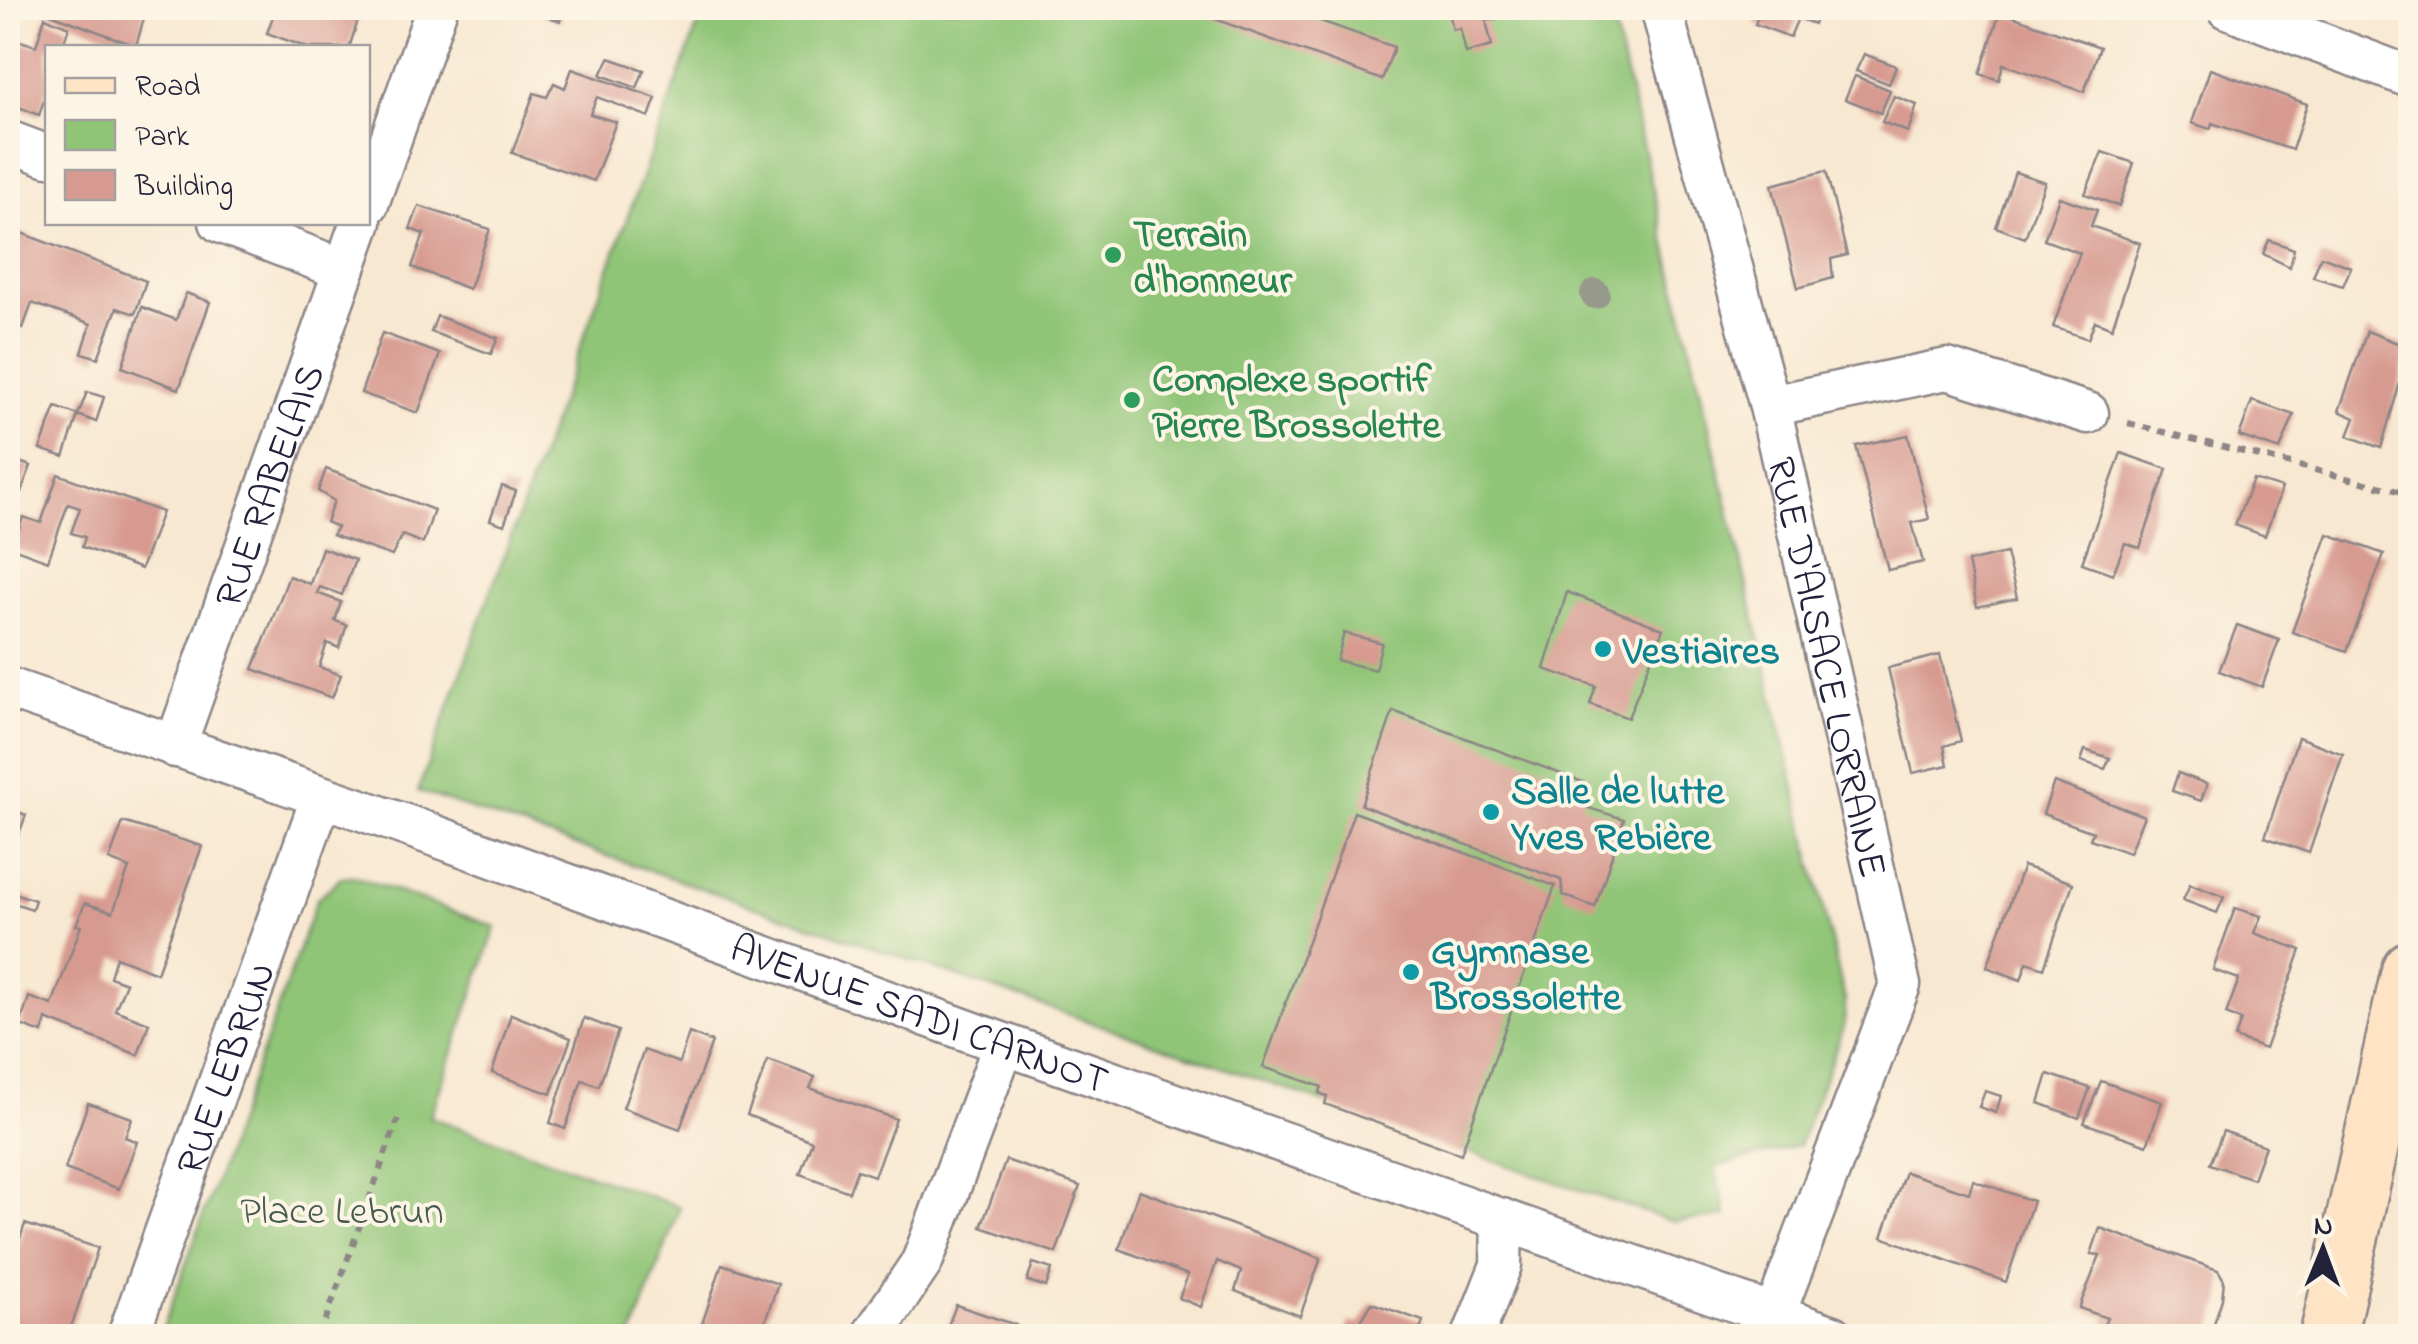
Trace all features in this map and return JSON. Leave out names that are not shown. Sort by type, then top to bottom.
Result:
[{"type":"main road","points":[[2328,1336],[2410,969]]},
{"type":"street","points":[[370,198],[438,8]]},
{"type":"street","name":"RUE D'ALSACE LORRAINE","points":[[1661,8],[1770,406],[1900,985],[1755,1319]]},
{"type":"street","points":[[2228,8],[2410,77]]},
{"type":"street","points":[[8,140],[45,155]]},
{"type":"street","points":[[228,225],[344,270]]},
{"type":"street","name":"RUE RABELAIS","points":[[175,747],[360,225]]},
{"type":"street","points":[[1770,406],[1948,369],[2088,413]]},
{"type":"street","name":"AVENUE SADI CARNOT","points":[[8,688],[411,827],[1004,1044],[1502,1219],[1755,1319],[1832,1336]]},
{"type":"street","name":"RUE LEBRUN","points":[[128,1336],[321,799]]},
{"type":"street","points":[[872,1336],[922,1262],[1004,1044]]},
{"type":"street","points":[[1474,1336],[1500,1265],[1502,1219]]},
{"type":"path","points":[[2088,413],[2410,494]]},
{"type":"path","points":[[320,1336],[398,1119]]},
{"type":"green space","name":"Complexe sportif Pierre Brossolette","points":[[704,8],[1610,8],[1845,1000],[1844,1027],[1799,1145],[1715,1167],[1726,1216],[1673,1222],[418,791]]},
{"type":"green space","name":"Place Lebrun","points":[[354,876],[496,927],[430,1117],[680,1207],[632,1336],[160,1336],[317,899],[342,877]]},
{"type":"building","points":[[35,8],[146,11],[133,45]]},
{"type":"building","points":[[276,8],[362,8],[350,45],[300,45],[267,33]]},
{"type":"building","points":[[522,8],[564,8],[560,21]]},
{"type":"building","points":[[1185,8],[1284,8],[1394,47],[1382,80]]},
{"type":"building","points":[[1448,8],[1540,9],[1486,21],[1492,46],[1466,53],[1460,28],[1453,30]]},
{"type":"building","points":[[1762,8],[1820,8],[1814,24],[1798,18],[1790,37],[1755,24]]},
{"type":"building","points":[[2000,12],[2100,47],[2084,92],[2003,64],[1999,80],[1980,74]]},
{"type":"building","points":[[45,17],[69,27],[63,45],[45,45],[45,98],[39,115],[8,103],[8,37],[36,46]]},
{"type":"building","points":[[1864,54],[1896,66],[1889,84],[1856,71]]},
{"type":"building","points":[[609,58],[644,70],[637,88],[601,75]]},
{"type":"building","points":[[572,69],[656,98],[649,117],[597,97],[590,114],[616,122],[594,181],[512,153],[534,93],[547,97],[554,83],[565,88]]},
{"type":"building","points":[[2210,69],[2307,104],[2292,150],[2212,123],[2210,129],[2192,123]]},
{"type":"building","points":[[1855,76],[1890,90],[1881,113],[1845,99]]},
{"type":"building","points":[[1894,96],[1917,105],[1908,132],[1882,122]]},
{"type":"building","points":[[2102,152],[2134,163],[2119,206],[2085,194]]},
{"type":"building","points":[[1826,171],[1847,255],[1831,259],[1833,278],[1798,288],[1772,185]]},
{"type":"building","points":[[2015,172],[2045,182],[2025,238],[1996,227]]},
{"type":"building","points":[[2059,197],[2097,210],[2091,226],[2140,243],[2112,328],[2095,321],[2088,339],[2053,327],[2080,253],[2044,240]]},
{"type":"building","points":[[419,206],[490,229],[469,289],[412,267],[424,234],[410,229]]},
{"type":"building","points":[[19,232],[146,281],[135,314],[117,308],[98,358],[82,353],[91,324],[32,303],[23,328],[8,321],[8,267]]},
{"type":"building","points":[[2269,240],[2294,249],[2290,267],[2263,254]]},
{"type":"building","points":[[2321,256],[2351,267],[2343,286],[2313,277]]},
{"type":"building","points":[[186,293],[210,302],[179,389],[122,367],[142,307],[176,320]]},
{"type":"building","points":[[437,316],[498,338],[491,354],[431,332]]},
{"type":"building","points":[[2367,331],[2410,348],[2381,448],[2348,436],[2355,418],[2339,411]]},
{"type":"building","points":[[382,333],[440,354],[418,413],[361,393]]},
{"type":"building","points":[[87,392],[104,397],[96,422],[78,415]]},
{"type":"building","points":[[2252,401],[2294,415],[2280,450],[2239,436]]},
{"type":"building","points":[[56,407],[78,415],[64,457],[40,449]]},
{"type":"building","points":[[1908,435],[1929,519],[1912,523],[1923,562],[1888,570],[1856,446]]},
{"type":"building","points":[[2121,453],[2167,469],[2140,548],[2125,543],[2113,574],[2082,563]]},
{"type":"building","points":[[8,458],[31,466],[8,525]]},
{"type":"building","points":[[326,469],[434,510],[423,543],[402,535],[392,556],[332,535],[337,527],[326,522],[334,501],[318,491]]},
{"type":"building","points":[[58,474],[162,512],[141,569],[82,547],[85,537],[71,533],[80,508],[68,504],[48,561],[13,548],[8,562],[8,525],[19,529],[23,517],[41,523]]},
{"type":"building","points":[[2253,479],[2282,488],[2265,536],[2235,525]]},
{"type":"building","points":[[502,486],[516,491],[504,525],[490,520]]},
{"type":"building","points":[[2328,534],[2384,554],[2347,651],[2292,632]]},
{"type":"building","points":[[322,548],[355,560],[342,595],[320,587],[317,593],[341,602],[335,621],[347,625],[339,648],[327,643],[319,667],[341,675],[332,698],[253,669],[289,576],[310,584]]},
{"type":"building","points":[[2006,553],[2017,598],[1977,607],[1968,562]]},
{"type":"building","name":"Vestiaires","points":[[1567,592],[1663,629],[1628,718],[1590,704],[1596,686],[1544,669]]},
{"type":"building","points":[[2237,625],[2279,640],[2262,687],[2219,671]]},
{"type":"building","points":[[1344,633],[1382,643],[1375,670],[1337,660]]},
{"type":"building","points":[[1940,655],[1961,741],[1944,746],[1948,765],[1913,773],[1888,668]]},
{"type":"building","name":"Salle de lutte Yves Rebière","points":[[1393,711],[1588,784],[1582,806],[1624,819],[1595,907],[1563,895],[1561,880],[1361,805]]},
{"type":"building","points":[[2298,737],[2343,754],[2309,853],[2265,837]]},
{"type":"building","points":[[2085,750],[2110,758],[2105,769],[2081,761]]},
{"type":"building","points":[[2178,773],[2207,784],[2201,801],[2172,791]]},
{"type":"building","points":[[2054,782],[2144,816],[2129,853],[2090,839],[2093,832],[2043,814]]},
{"type":"building","points":[[8,808],[26,815],[8,863]]},
{"type":"building","name":"Gymnase Brossolette","points":[[1354,812],[1555,886],[1461,1154],[1325,1104],[1327,1096],[1319,1093],[1322,1087],[1263,1067]]},
{"type":"building","points":[[123,822],[202,846],[157,973],[116,957],[110,977],[126,983],[115,1010],[149,1023],[138,1055],[46,1019],[42,1033],[20,1025],[29,997],[52,1005],[81,926],[76,925],[85,903],[113,912],[129,868],[109,860]]},
{"type":"building","points":[[2023,866],[2073,883],[2044,968],[2027,962],[2021,980],[1987,967]]},
{"type":"building","points":[[2190,884],[2224,897],[2217,913],[2183,900]]},
{"type":"building","points":[[8,891],[35,900],[32,909],[8,901]]},
{"type":"building","points":[[2235,908],[2261,916],[2254,933],[2301,950],[2265,1049],[2235,1038],[2241,1020],[2226,1014],[2239,979],[2213,970]]},
{"type":"building","points":[[511,1014],[571,1038],[551,1094],[492,1073]]},
{"type":"building","points":[[584,1018],[618,1031],[599,1086],[582,1080],[565,1129],[550,1123]]},
{"type":"building","points":[[689,1033],[712,1042],[680,1129],[623,1108],[644,1050],[679,1063]]},
{"type":"building","points":[[768,1060],[815,1077],[810,1088],[896,1119],[874,1176],[857,1170],[849,1192],[800,1174],[812,1141],[747,1115]]},
{"type":"building","points":[[2048,1074],[2090,1088],[2079,1118],[2039,1103]]},
{"type":"building","points":[[2101,1081],[2162,1102],[2147,1145],[2084,1123]]},
{"type":"building","points":[[1985,1091],[2001,1096],[1996,1113],[1979,1107]]},
{"type":"building","points":[[88,1103],[132,1118],[125,1137],[137,1142],[119,1189],[65,1169]]},
{"type":"building","points":[[2223,1131],[2265,1146],[2253,1179],[2210,1164]]},
{"type":"building","points":[[1006,1160],[1080,1186],[1056,1253],[981,1227]]},
{"type":"building","points":[[1905,1172],[1969,1193],[1973,1180],[2033,1201],[2006,1282],[1882,1237]]},
{"type":"building","points":[[1139,1190],[1321,1258],[1300,1316],[1235,1291],[1241,1271],[1217,1261],[1201,1307],[1179,1298],[1188,1275],[1119,1249]]},
{"type":"building","points":[[25,1224],[98,1248],[68,1336],[8,1336],[8,1273]]},
{"type":"building","points":[[2100,1228],[2218,1270],[2224,1280],[2222,1299],[2210,1336],[2129,1336],[2103,1327],[2107,1318],[2079,1308],[2100,1255],[2091,1254]]},
{"type":"building","points":[[1033,1263],[1052,1269],[1046,1287],[1027,1281]]},
{"type":"building","points":[[722,1264],[778,1284],[760,1336],[698,1336]]},
{"type":"building","points":[[1372,1303],[1423,1321],[1418,1336],[1344,1336],[1349,1322],[1359,1324]]},
{"type":"building","points":[[956,1305],[1016,1325],[1012,1336],[944,1336]]},
{"type":"place","name":"Terrain d'honneur","points":[[1113,255]]},
{"type":"place","name":"Complexe sportif Pierre Brossolette","points":[[1132,400]]},
{"type":"place","name":"Vestiaires","points":[[1603,649]]},
{"type":"place","name":"Salle de lutte Yves Rebière","points":[[1491,812]]},
{"type":"place","name":"Gymnase Brossolette","points":[[1411,972]]}]
